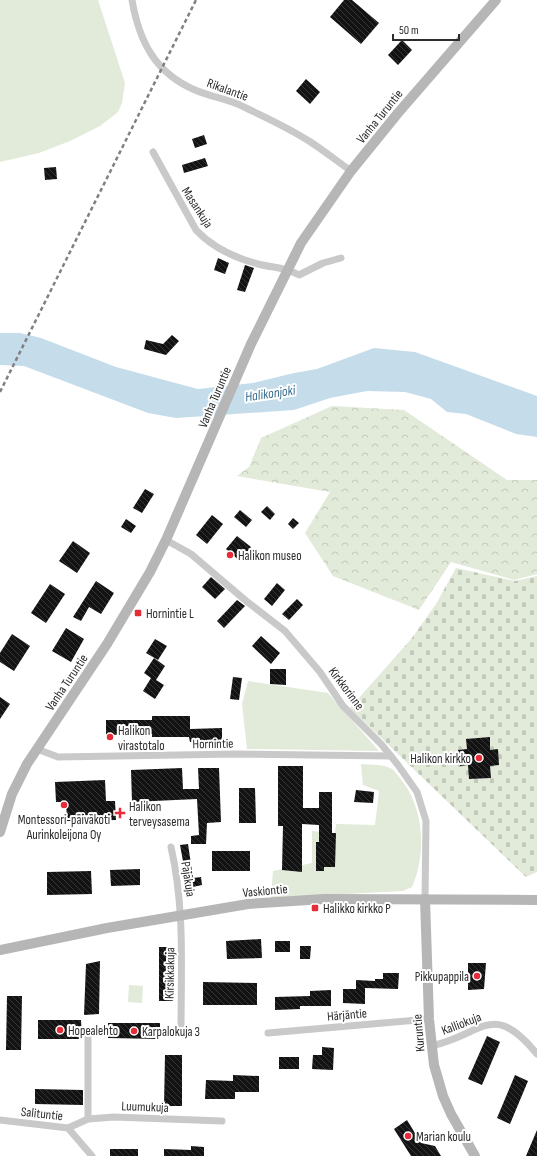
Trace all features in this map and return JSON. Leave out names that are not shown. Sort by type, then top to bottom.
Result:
[{"type":"street","name":"Rikalantie","points":[[132,0],[136,23],[142,41],[154,59],[172,78],[195,90],[242,106],[295,133],[308,140],[351,171]]},
{"type":"street","name":"Vanha Turuntie","points":[[0,832],[12,794],[37,749],[107,644],[150,572],[166,540],[251,344],[301,243],[351,171],[398,113],[496,0]]},
{"type":"street","name":"Masankuja","points":[[153,152],[196,230],[206,240],[228,253],[250,261],[288,269],[299,275],[323,263],[341,258]]},
{"type":"street","name":"Kirkkorinne","points":[[166,540],[197,558],[245,600],[285,631],[320,672],[343,706],[392,756],[409,780],[423,806],[426,821],[425,899]]},
{"type":"street","name":"Hornintie","points":[[37,749],[58,757],[236,754],[392,756]]},
{"type":"street","name":"Pajakuja","points":[[171,847],[178,878],[182,915]]},
{"type":"street","name":"Vaskiontie","points":[[0,950],[182,915],[248,904],[324,898],[537,900]]},
{"type":"street","name":"Kuruntie","points":[[425,899],[431,1046],[443,1096],[450,1114],[475,1156]]},
{"type":"street","name":"Kirsikkakuja","points":[[180,1032],[182,915]]},
{"type":"street","name":"Härjäntie","points":[[268,1032],[429,1019]]},
{"type":"street","name":"Kalliokuja","points":[[431,1046],[442,1044],[486,1024],[498,1024],[508,1026],[523,1036],[537,1054]]},
{"type":"street","points":[[88,1033],[88,1119]]},
{"type":"street","name":"Luumukuja","points":[[68,1128],[88,1119],[114,1117],[222,1121]]},
{"type":"street","name":"Salituntie","points":[[0,1120],[68,1128],[92,1156]]},
{"type":"green space","points":[[0,0],[98,0],[125,83],[122,103],[118,112],[100,126],[70,141],[39,153],[0,162]]},
{"type":"green space","points":[[332,406],[404,410],[507,480],[537,480],[537,574],[514,580],[451,562],[419,610],[333,576],[305,533],[330,492],[237,476],[249,467],[261,438]]},
{"type":"green space","points":[[456,568],[515,581],[537,576],[537,872],[526,877],[350,708],[412,638],[436,604]]},
{"type":"green space","points":[[248,681],[328,693],[379,751],[247,749],[242,704]]},
{"type":"green space","points":[[361,764],[381,765],[392,769],[408,790],[414,802],[421,831],[421,845],[417,874],[412,887],[403,891],[271,898],[273,871],[312,863],[312,831],[335,833],[336,824],[375,825],[379,791],[363,785]]},
{"type":"green space","points":[[129,985],[143,986],[142,1003],[128,1002]]},
{"type":"water","name":"Halikonjoki","points":[[0,333],[20,333],[41,338],[116,367],[198,389],[253,383],[317,369],[374,348],[415,352],[537,396],[537,437],[516,434],[466,414],[447,412],[431,399],[405,392],[367,391],[330,398],[294,410],[176,418],[148,413],[24,366],[0,365]]},
{"type":"building","points":[[344,0],[352,0],[379,23],[361,44],[330,17]]},
{"type":"building","points":[[402,40],[412,50],[398,65],[388,55]]},
{"type":"building","points":[[306,79],[320,92],[310,104],[296,91]]},
{"type":"building","points":[[204,135],[207,144],[195,148],[192,139]]},
{"type":"building","points":[[205,158],[208,166],[184,173],[182,165]]},
{"type":"building","points":[[56,167],[57,179],[45,180],[44,168]]},
{"type":"building","points":[[218,258],[229,263],[225,274],[214,270]]},
{"type":"building","points":[[245,265],[254,268],[245,292],[237,290]]},
{"type":"building","points":[[172,335],[179,341],[166,355],[144,349],[146,340],[163,344]]},
{"type":"building","points":[[145,489],[154,494],[142,513],[133,508]]},
{"type":"building","points":[[267,506],[275,514],[270,520],[261,512]]},
{"type":"building","points":[[240,510],[252,520],[246,527],[234,517]]},
{"type":"building","points":[[212,515],[223,524],[207,544],[196,535]]},
{"type":"building","points":[[293,518],[299,523],[293,529],[288,524]]},
{"type":"building","points":[[126,519],[136,526],[131,533],[121,527]]},
{"type":"building","points":[[237,536],[251,547],[240,561],[226,549]]},
{"type":"building","points":[[73,541],[90,553],[77,573],[59,561]]},
{"type":"building","points":[[211,577],[225,589],[215,599],[202,587]]},
{"type":"building","points":[[96,581],[114,593],[101,614],[89,607],[81,621],[73,617]]},
{"type":"building","points":[[277,583],[285,590],[272,606],[264,599]]},
{"type":"building","points":[[50,584],[65,594],[46,623],[31,613]]},
{"type":"building","points":[[297,599],[303,605],[289,620],[282,614]]},
{"type":"building","points":[[237,600],[245,606],[224,628],[217,621]]},
{"type":"building","points":[[66,628],[84,639],[71,662],[52,651]]},
{"type":"building","points":[[12,634],[30,646],[14,671],[0,662],[0,653]]},
{"type":"building","points":[[261,636],[280,653],[271,664],[252,646]]},
{"type":"building","points":[[155,639],[167,646],[158,660],[146,653]]},
{"type":"building","points":[[154,658],[165,666],[156,680],[164,685],[155,699],[143,691],[151,678],[144,673]]},
{"type":"building","points":[[270,669],[286,669],[286,685],[270,684]]},
{"type":"building","points":[[233,677],[242,678],[239,700],[230,699]]},
{"type":"building","points":[[0,697],[10,704],[0,719]]},
{"type":"building","points":[[152,716],[190,716],[190,729],[222,728],[222,742],[190,742],[189,737],[152,737],[152,734],[106,735],[106,720],[152,720]]},
{"type":"building","name":"Halikon kirkko","points":[[490,737],[490,750],[498,749],[499,765],[490,766],[491,778],[469,779],[468,765],[460,766],[458,750],[467,749],[466,739]]},
{"type":"building","points":[[278,766],[303,766],[303,808],[319,808],[319,792],[332,792],[332,833],[336,833],[335,867],[324,867],[324,871],[316,871],[316,842],[319,842],[319,825],[302,824],[302,872],[282,870],[283,826],[278,826]]},
{"type":"building","points":[[182,768],[183,789],[199,789],[198,768],[219,768],[221,822],[207,823],[206,844],[191,844],[191,836],[199,835],[197,799],[132,802],[131,770]]},
{"type":"building","points":[[105,780],[106,801],[115,801],[116,820],[67,821],[66,802],[56,802],[55,782]]},
{"type":"building","points":[[239,788],[255,788],[256,823],[239,823]]},
{"type":"building","points":[[356,790],[374,792],[373,803],[354,802]]},
{"type":"building","points":[[188,844],[193,878],[201,877],[202,885],[188,888],[180,845]]},
{"type":"building","points":[[212,851],[250,851],[250,871],[212,871]]},
{"type":"building","points":[[140,869],[140,885],[111,886],[110,870]]},
{"type":"building","points":[[91,871],[92,894],[47,895],[47,872]]},
{"type":"building","points":[[261,939],[262,958],[227,959],[226,941]]},
{"type":"building","points":[[275,941],[290,941],[290,952],[275,952]]},
{"type":"building","points":[[300,946],[311,946],[310,959],[300,959]]},
{"type":"building","points":[[159,947],[173,947],[173,1001],[159,1001]]},
{"type":"building","points":[[100,961],[99,1014],[84,1015],[86,964]]},
{"type":"building","name":"Pikkupappila","points":[[468,963],[486,963],[484,989],[468,990]]},
{"type":"building","points":[[383,973],[399,973],[398,989],[365,988],[365,1004],[343,1003],[343,989],[356,989],[356,980],[375,981],[375,979],[383,979]]},
{"type":"building","points":[[203,982],[257,983],[257,1005],[203,1005]]},
{"type":"building","points":[[331,990],[331,1006],[300,1006],[300,1009],[275,1010],[275,997],[310,996],[310,991]]},
{"type":"building","points":[[7,996],[22,996],[21,1050],[6,1050]]},
{"type":"building","name":"Hopealehto","points":[[38,1020],[81,1020],[82,1039],[38,1039]]},
{"type":"building","name":"Karpalokuja 3","points":[[108,1023],[160,1023],[160,1039],[108,1038]]},
{"type":"building","points":[[487,1036],[500,1042],[482,1085],[468,1079]]},
{"type":"building","points":[[322,1047],[334,1048],[333,1070],[312,1069],[313,1055],[322,1055]]},
{"type":"building","points":[[165,1055],[182,1055],[182,1106],[164,1106]]},
{"type":"building","points":[[279,1057],[299,1057],[299,1069],[279,1069]]},
{"type":"building","points":[[233,1075],[259,1076],[259,1092],[235,1092],[235,1099],[205,1099],[206,1080],[233,1081]]},
{"type":"building","points":[[515,1075],[528,1081],[510,1124],[497,1118]]},
{"type":"building","points":[[35,1089],[83,1090],[83,1105],[35,1104]]},
{"type":"building","name":"Marian koulu","points":[[407,1120],[421,1143],[435,1146],[441,1156],[411,1156],[394,1129]]},
{"type":"building","points":[[537,1130],[537,1156],[526,1156]]},
{"type":"building","points":[[191,1146],[204,1147],[204,1156],[164,1156],[164,1149],[191,1150]]},
{"type":"building","points":[[110,1149],[138,1149],[138,1156],[110,1156]]},
{"type":"railway","points":[[0,392],[196,0]]},
{"type":"place","name":"Halikon museo","points":[[230,555]]},
{"type":"place","name":"Hornintie L","points":[[138,613]]},
{"type":"place","name":"Halikon virastotalo","points":[[110,737]]},
{"type":"place","name":"Halikon kirkko","points":[[479,758]]},
{"type":"place","name":"Montessori-päiväkoti Aurinkoleijona Oy","points":[[64,805]]},
{"type":"place","name":"Halikon terveysasema","points":[[120,813]]},
{"type":"place","name":"Halikko kirkko P","points":[[315,908]]},
{"type":"place","name":"Pikkupappila","points":[[477,976]]},
{"type":"place","name":"Hopealehto","points":[[60,1030]]},
{"type":"place","name":"Karpalokuja 3","points":[[134,1031]]},
{"type":"place","name":"Marian koulu","points":[[408,1136]]}]
